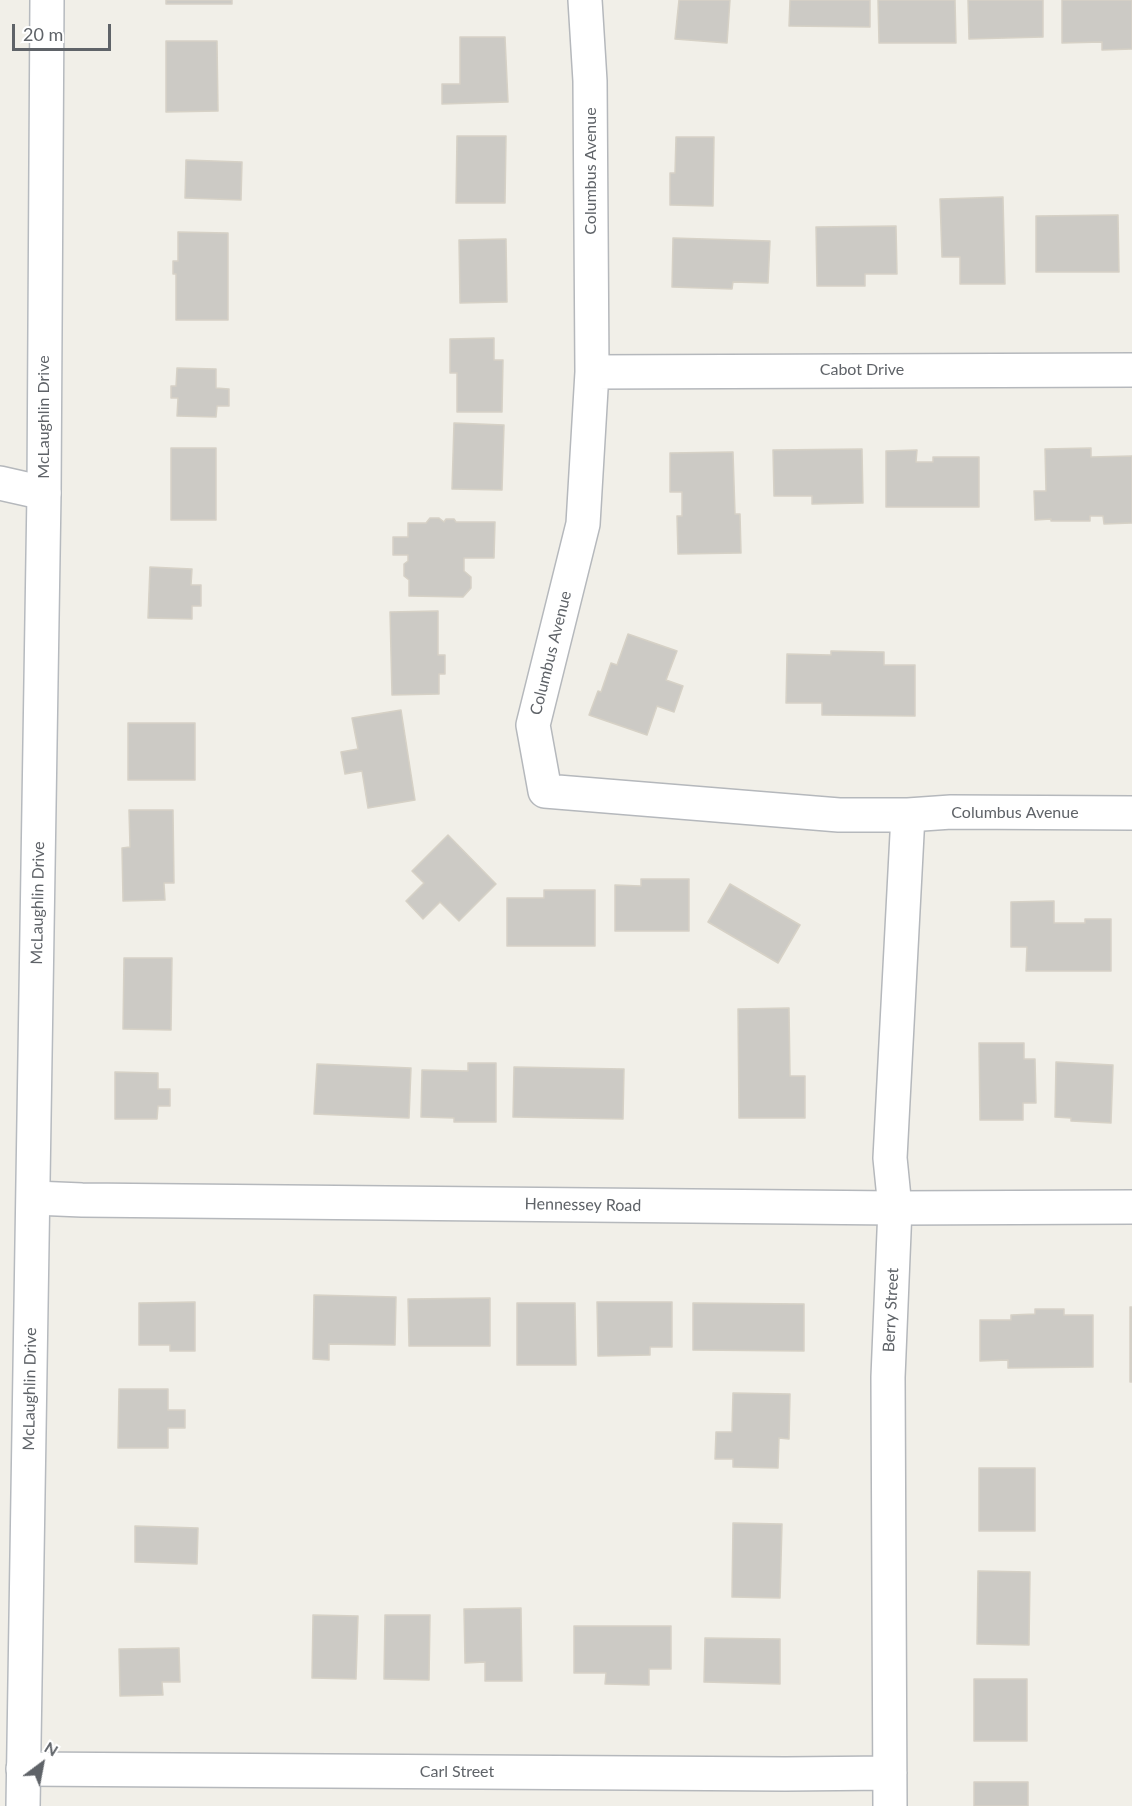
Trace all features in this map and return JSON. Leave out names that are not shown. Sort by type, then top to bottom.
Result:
[{"type":"street","name":"McLaughlin Drive","points":[[23,1806],[44,493],[47,0]]},
{"type":"street","name":"Columbus Avenue","points":[[585,0],[590,81],[592,372],[583,524],[533,725],[545,792],[839,815],[908,816],[951,812],[1132,813]]},
{"type":"street","name":"Cabot Drive","points":[[592,372],[1132,370]]},
{"type":"street","points":[[0,483],[44,493]]},
{"type":"street","name":"Berry Street","points":[[890,1806],[888,1377],[895,1208],[890,1158],[908,816]]},
{"type":"street","name":"Hennessey Road","points":[[34,1198],[102,1201],[895,1208],[1132,1207]]},
{"type":"street","name":"Carl Street","points":[[23,1768],[890,1773]]},
{"type":"building","points":[[166,0],[232,0],[232,4],[166,4]]},
{"type":"building","points":[[679,0],[730,0],[727,43],[675,39]]},
{"type":"building","points":[[790,0],[870,0],[870,27],[789,26]]},
{"type":"building","points":[[878,0],[955,0],[956,43],[879,43]]},
{"type":"building","points":[[968,0],[1043,0],[1043,37],[969,39]]},
{"type":"building","points":[[1062,0],[1132,0],[1132,49],[1102,50],[1102,42],[1062,43]]},
{"type":"building","points":[[460,37],[505,37],[508,102],[442,104],[442,84],[460,84]]},
{"type":"building","points":[[166,41],[217,41],[218,111],[166,112]]},
{"type":"building","points":[[457,136],[506,136],[505,203],[456,203]]},
{"type":"building","points":[[676,137],[714,137],[713,206],[670,205],[670,173],[675,173]]},
{"type":"building","points":[[186,160],[242,162],[241,200],[185,198]]},
{"type":"building","points":[[1003,197],[1005,284],[960,284],[960,257],[942,257],[940,199]]},
{"type":"building","points":[[1118,215],[1119,272],[1036,272],[1036,216]]},
{"type":"building","points":[[896,226],[897,274],[865,274],[865,286],[817,286],[816,227]]},
{"type":"building","points":[[178,232],[228,233],[228,320],[176,320],[176,274],[173,274],[173,261],[178,261]]},
{"type":"building","points":[[673,238],[770,241],[768,283],[733,282],[732,289],[672,287]]},
{"type":"building","points":[[506,239],[507,302],[460,303],[459,240]]},
{"type":"building","points":[[494,338],[494,360],[503,360],[502,412],[457,412],[457,373],[450,373],[450,339]]},
{"type":"building","points":[[177,368],[216,369],[216,388],[229,389],[229,406],[217,406],[216,417],[177,416],[178,398],[171,398],[171,386],[176,386]]},
{"type":"building","points":[[454,423],[504,425],[502,490],[452,489]]},
{"type":"building","points":[[171,448],[216,448],[216,520],[171,520]]},
{"type":"building","points":[[1091,448],[1091,457],[1132,456],[1132,523],[1104,524],[1103,516],[1090,516],[1090,521],[1035,520],[1034,491],[1046,491],[1045,449]]},
{"type":"building","points":[[862,449],[863,503],[812,504],[812,496],[774,496],[773,450]]},
{"type":"building","points":[[917,450],[916,462],[933,462],[933,457],[979,457],[979,507],[886,507],[886,451]]},
{"type":"building","points":[[733,452],[735,514],[740,514],[741,553],[678,554],[677,516],[682,516],[682,492],[670,492],[670,453]]},
{"type":"building","points":[[430,518],[439,518],[444,522],[446,519],[454,519],[456,522],[495,522],[494,558],[464,558],[464,571],[471,577],[471,588],[463,597],[409,596],[409,580],[404,576],[404,564],[408,561],[408,555],[393,555],[393,537],[408,537],[408,523],[426,523]]},
{"type":"building","points":[[150,567],[192,569],[191,585],[201,585],[201,606],[192,606],[192,619],[148,618]]},
{"type":"building","points":[[438,611],[438,655],[445,655],[445,674],[439,674],[439,694],[392,695],[390,612]]},
{"type":"building","points":[[628,634],[677,651],[666,680],[683,686],[674,712],[657,706],[647,735],[589,715],[598,691],[601,692],[611,663],[617,665]]},
{"type":"building","points":[[831,651],[884,652],[884,665],[915,665],[915,716],[822,715],[822,703],[786,703],[787,654],[831,655]]},
{"type":"building","points":[[401,710],[415,800],[368,808],[362,771],[345,774],[341,752],[358,749],[352,718]]},
{"type":"building","points":[[128,723],[195,723],[195,780],[128,780]]},
{"type":"building","points":[[129,810],[173,810],[174,883],[164,883],[165,900],[123,901],[122,848],[130,847]]},
{"type":"building","points":[[448,835],[496,884],[459,921],[440,902],[423,919],[406,901],[424,883],[412,871]]},
{"type":"building","points":[[641,879],[689,879],[689,931],[615,931],[615,885],[641,886]]},
{"type":"building","points":[[730,884],[800,925],[778,963],[708,922]]},
{"type":"building","points":[[544,890],[595,890],[595,946],[507,946],[507,898],[544,898]]},
{"type":"building","points":[[1054,901],[1054,923],[1085,923],[1085,919],[1111,919],[1111,971],[1026,971],[1027,947],[1011,947],[1011,902]]},
{"type":"building","points":[[124,958],[172,958],[171,1030],[123,1029]]},
{"type":"building","points":[[789,1008],[790,1076],[805,1076],[805,1118],[739,1118],[738,1009]]},
{"type":"building","points":[[979,1043],[1024,1043],[1024,1059],[1035,1059],[1036,1103],[1023,1103],[1023,1120],[980,1120]]},
{"type":"building","points":[[1056,1062],[1113,1065],[1111,1123],[1071,1121],[1071,1118],[1055,1117]]},
{"type":"building","points":[[468,1063],[496,1063],[496,1122],[454,1122],[454,1118],[421,1117],[422,1070],[468,1071]]},
{"type":"building","points":[[317,1064],[411,1068],[409,1118],[314,1114]]},
{"type":"building","points":[[514,1067],[624,1069],[623,1119],[513,1117]]},
{"type":"building","points":[[115,1072],[158,1073],[158,1089],[170,1089],[170,1106],[158,1106],[157,1119],[115,1119]]},
{"type":"building","points":[[314,1295],[396,1297],[395,1345],[329,1344],[329,1360],[313,1359]]},
{"type":"building","points":[[490,1298],[490,1346],[409,1346],[408,1299]]},
{"type":"building","points":[[195,1302],[195,1351],[170,1351],[170,1345],[139,1345],[139,1303]]},
{"type":"building","points":[[597,1302],[672,1302],[672,1347],[650,1347],[650,1355],[598,1356]]},
{"type":"building","points":[[517,1303],[575,1303],[576,1365],[517,1365]]},
{"type":"building","points":[[693,1303],[804,1304],[804,1351],[693,1350]]},
{"type":"building","points":[[1130,1307],[1132,1307],[1132,1382],[1130,1382]]},
{"type":"building","points":[[1035,1309],[1064,1309],[1064,1315],[1093,1315],[1093,1367],[1008,1368],[1008,1360],[980,1361],[980,1320],[1011,1320],[1011,1315],[1035,1314]]},
{"type":"building","points":[[119,1389],[168,1389],[168,1410],[185,1410],[185,1428],[168,1428],[168,1448],[118,1448]]},
{"type":"building","points":[[733,1393],[790,1394],[789,1439],[779,1438],[778,1468],[733,1467],[733,1459],[715,1459],[716,1432],[732,1432]]},
{"type":"building","points":[[979,1468],[1035,1468],[1035,1531],[979,1531]]},
{"type":"building","points":[[733,1523],[782,1524],[780,1598],[732,1597]]},
{"type":"building","points":[[135,1526],[198,1528],[197,1564],[135,1562]]},
{"type":"building","points":[[978,1571],[1030,1572],[1029,1645],[977,1644]]},
{"type":"building","points":[[521,1608],[522,1681],[485,1681],[485,1662],[465,1663],[464,1609]]},
{"type":"building","points":[[313,1615],[358,1616],[356,1679],[312,1678]]},
{"type":"building","points":[[385,1615],[430,1615],[429,1680],[384,1679]]},
{"type":"building","points":[[574,1626],[671,1626],[671,1669],[649,1669],[649,1685],[605,1684],[606,1673],[574,1673]]},
{"type":"building","points":[[705,1638],[780,1639],[780,1684],[704,1682]]},
{"type":"building","points":[[179,1648],[180,1682],[162,1682],[163,1695],[120,1696],[119,1649]]},
{"type":"building","points":[[974,1679],[1027,1679],[1027,1741],[974,1741]]},
{"type":"building","points":[[974,1782],[1028,1782],[1028,1806],[974,1806]]}]
